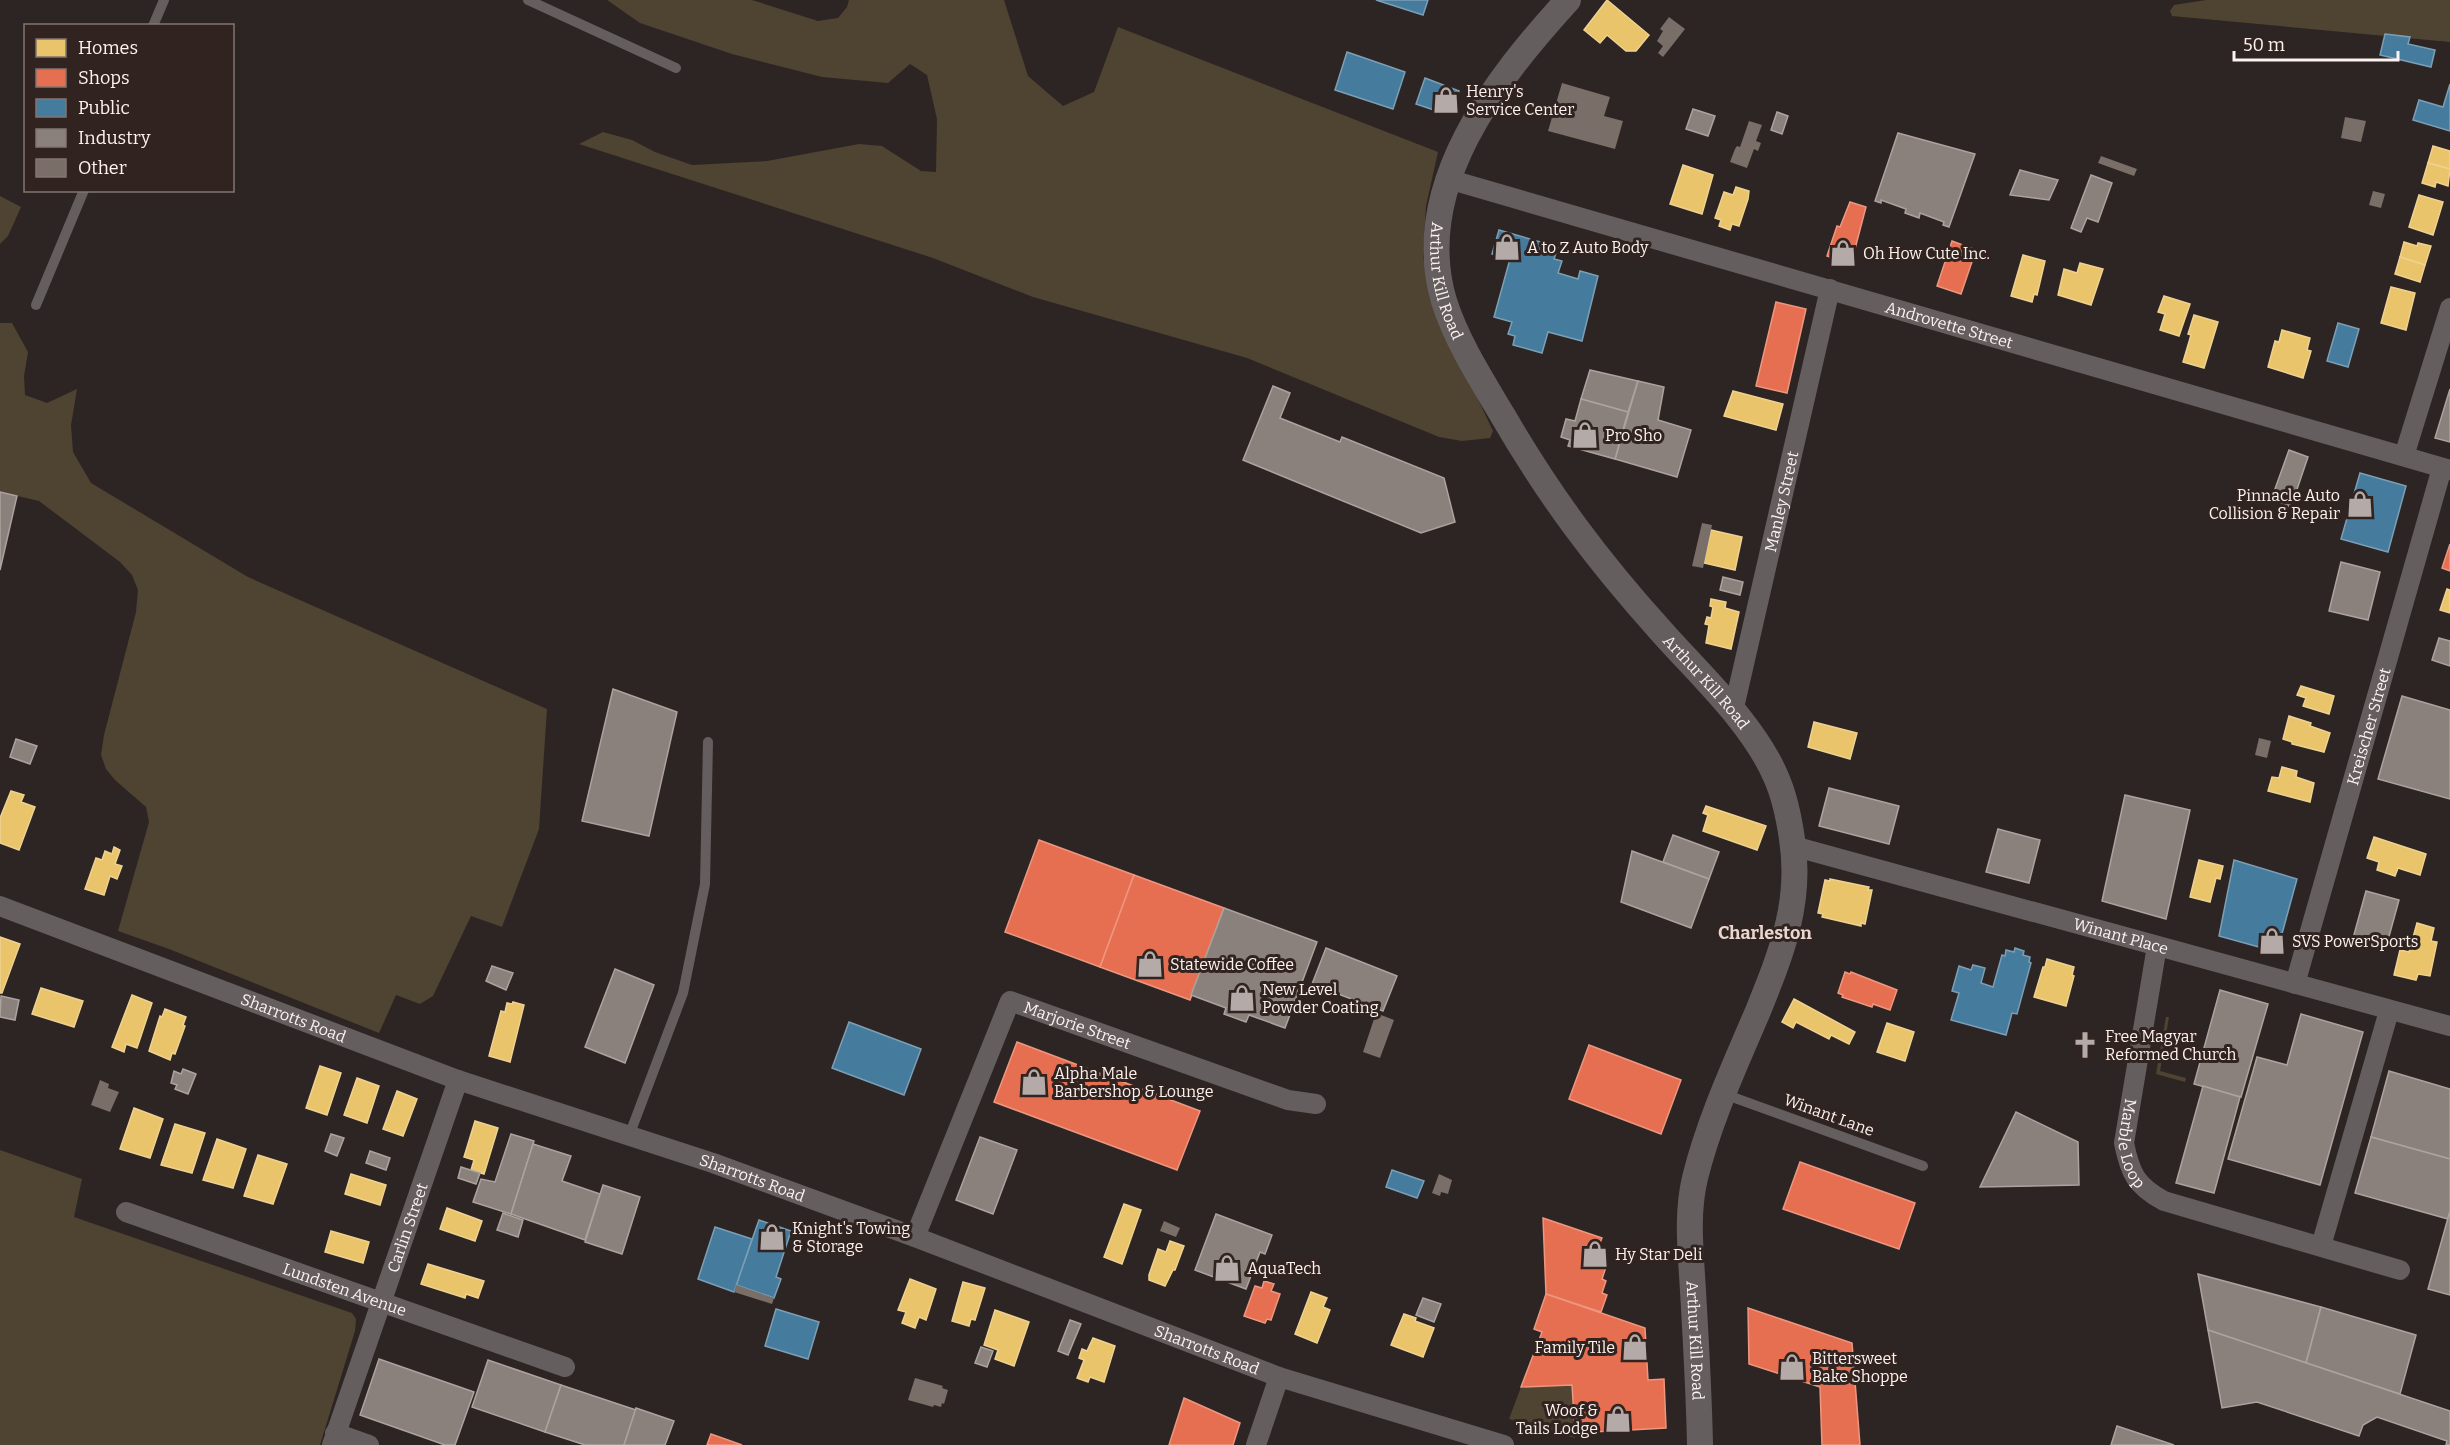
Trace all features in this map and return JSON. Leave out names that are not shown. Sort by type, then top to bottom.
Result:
[{"type":"street","name":"Arthur Kill Road","points":[[1568,0],[1506,71],[1480,111],[1448,178],[1438,228],[1438,261],[1443,296],[1454,327],[1527,458],[1578,533],[1620,585],[1733,712],[1757,744],[1775,775],[1788,811],[1795,881],[1792,914],[1772,978],[1725,1094],[1696,1174],[1690,1214],[1700,1445]]},
{"type":"street","name":"Androvette Street","points":[[1448,178],[2446,469]]},
{"type":"street","name":"Manley Street","points":[[1733,712],[1830,289]]},
{"type":"street","points":[[2404,456],[2450,308]]},
{"type":"street","name":"Kreischer Street","points":[[2295,984],[2446,469]]},
{"type":"street","name":"Winant Place","points":[[1793,846],[2450,1026]]},
{"type":"street","name":"Sharrotts Road","points":[[0,906],[458,1080],[713,1163],[915,1237],[1279,1377],[1504,1445]]},
{"type":"street","name":"Marble Loop","points":[[2157,946],[2124,1143],[2127,1162],[2136,1180],[2148,1193],[2164,1201],[2400,1270]]},
{"type":"street","name":"Marjorie Street","points":[[915,1237],[1010,1001],[1288,1100],[1316,1104]]},
{"type":"street","points":[[2321,1246],[2390,1011]]},
{"type":"street","name":"Carlin Street","points":[[334,1439],[458,1080]]},
{"type":"street","name":"Lundsten Avenue","points":[[126,1212],[565,1367]]},
{"type":"street","points":[[1256,1445],[1279,1377]]},
{"type":"street","points":[[334,1439],[369,1445]]},
{"type":"lane","points":[[154,24],[164,0]]},
{"type":"lane","points":[[528,0],[675,68]]},
{"type":"lane","points":[[36,305],[83,192]]},
{"type":"lane","points":[[630,1136],[683,993],[705,884],[708,742]]},
{"type":"lane","name":"Winant Lane","points":[[1725,1094],[1923,1166]]},
{"type":"shaded area","points":[[607,0],[752,0],[818,21],[838,18],[847,7],[849,0],[1004,0],[1028,76],[1063,106],[1094,92],[1118,27],[1438,152],[1426,206],[1423,257],[1437,312],[1493,431],[1490,438],[1462,441],[1439,437],[1247,358],[1033,297],[933,258],[579,144],[603,132],[632,140],[655,152],[692,165],[767,161],[859,144],[882,146],[921,171],[936,172],[937,119],[927,75],[910,64],[888,83],[822,77],[732,54],[640,23]]},
{"type":"shaded area","points":[[2206,0],[2450,0],[2450,42],[2172,16],[2170,11],[2174,5]]},
{"type":"shaded area","points":[[0,196],[21,207],[8,236],[0,244]]},
{"type":"shaded area","points":[[0,323],[12,323],[28,352],[24,376],[25,395],[47,403],[77,389],[71,425],[73,452],[91,483],[248,577],[547,709],[539,829],[502,927],[471,916],[433,996],[420,1004],[396,995],[379,1033],[118,931],[149,822],[146,807],[115,780],[106,769],[101,755],[104,735],[136,612],[138,590],[132,575],[120,562],[39,501],[0,492]]},
{"type":"shaded area","points":[[2166,1017],[2169,1017],[2160,1071],[2186,1078],[2185,1082],[2156,1074]]},
{"type":"shaded area","points":[[0,1150],[82,1179],[74,1217],[352,1313],[356,1319],[355,1331],[320,1445],[0,1445]]},
{"type":"shaded area","points":[[1572,1385],[1575,1438],[1509,1419],[1521,1387]]},
{"type":"building: Homes","points":[[1607,0],[1649,35],[1636,51],[1626,51],[1607,35],[1600,43],[1584,30]]},
{"type":"building: Homes","points":[[2433,146],[2450,151],[2450,169],[2428,163]]},
{"type":"building: Homes","points":[[2428,163],[2450,169],[2448,186],[2436,182],[2435,187],[2422,183]]},
{"type":"building: Homes","points":[[1683,165],[1713,175],[1702,214],[1670,204]]},
{"type":"building: Homes","points":[[1736,187],[1749,191],[1748,199],[1739,226],[1732,224],[1730,230],[1719,226],[1721,220],[1715,218],[1724,192],[1733,195]]},
{"type":"building: Homes","points":[[2419,195],[2443,202],[2433,235],[2409,227]]},
{"type":"building: Homes","points":[[2404,242],[2417,246],[2418,243],[2431,246],[2425,265],[2400,257]]},
{"type":"building: Homes","points":[[2023,255],[2045,261],[2037,295],[2034,294],[2032,302],[2011,296]]},
{"type":"building: Homes","points":[[2400,257],[2425,265],[2420,282],[2395,274]]},
{"type":"building: Homes","points":[[2080,263],[2103,269],[2091,305],[2058,295],[2064,269],[2077,273]]},
{"type":"building: Homes","points":[[2391,287],[2415,293],[2406,330],[2381,323]]},
{"type":"building: Homes","points":[[2164,296],[2190,304],[2179,336],[2160,330],[2165,314],[2158,312]]},
{"type":"building: Homes","points":[[2194,315],[2218,322],[2204,368],[2183,362]]},
{"type":"building: Homes","points":[[2282,330],[2310,338],[2307,350],[2311,351],[2303,378],[2268,367],[2275,341],[2279,342]]},
{"type":"building: Homes","points":[[1733,391],[1783,404],[1776,430],[1724,416]]},
{"type":"building: Homes","points":[[1711,530],[1742,537],[1735,570],[1704,563]]},
{"type":"building: Homes","points":[[2447,589],[2450,590],[2450,613],[2440,610]]},
{"type":"building: Homes","points":[[1711,599],[1726,602],[1725,608],[1739,612],[1731,649],[1706,643],[1709,625],[1705,624],[1707,617],[1711,618],[1713,607],[1710,606]]},
{"type":"building: Homes","points":[[2301,686],[2334,696],[2329,714],[2303,706],[2306,698],[2297,695]]},
{"type":"building: Homes","points":[[2289,716],[2311,723],[2310,726],[2330,733],[2324,752],[2292,744],[2283,739]]},
{"type":"building: Homes","points":[[1814,722],[1857,733],[1850,759],[1808,747]]},
{"type":"building: Homes","points":[[2282,767],[2297,771],[2296,777],[2314,783],[2310,802],[2268,791],[2272,777],[2279,778]]},
{"type":"building: Homes","points":[[11,791],[24,795],[21,802],[35,807],[19,850],[0,843],[0,818]]},
{"type":"building: Homes","points":[[1706,806],[1766,826],[1757,850],[1703,831],[1708,815],[1703,813]]},
{"type":"building: Homes","points":[[2374,837],[2426,854],[2420,875],[2398,868],[2395,876],[2377,870],[2379,862],[2367,858]]},
{"type":"building: Homes","points":[[114,847],[120,850],[115,864],[122,866],[117,879],[110,876],[104,895],[85,889],[96,858],[102,860],[105,851],[112,854]]},
{"type":"building: Homes","points":[[2199,860],[2223,866],[2220,879],[2216,878],[2210,902],[2190,897]]},
{"type":"building: Homes","points":[[1830,879],[1869,887],[1868,890],[1872,890],[1865,924],[1861,923],[1861,926],[1822,917],[1823,914],[1818,913],[1825,880],[1830,881]]},
{"type":"building: Homes","points":[[2417,923],[2434,928],[2431,941],[2437,942],[2430,976],[2418,974],[2416,980],[2394,975],[2400,950],[2409,952]]},
{"type":"building: Homes","points":[[0,937],[20,944],[2,993],[0,993]]},
{"type":"building: Homes","points":[[2047,959],[2074,967],[2072,975],[2074,976],[2066,1006],[2034,997]]},
{"type":"building: Homes","points":[[41,988],[83,1001],[74,1027],[32,1014]]},
{"type":"building: Homes","points":[[132,995],[152,1003],[137,1048],[126,1044],[124,1052],[112,1047]]},
{"type":"building: Homes","points":[[1794,999],[1855,1032],[1849,1044],[1831,1035],[1829,1039],[1796,1022],[1793,1028],[1782,1022]]},
{"type":"building: Homes","points":[[513,1002],[524,1005],[510,1062],[489,1056],[501,1011],[505,1012],[507,1003],[512,1004]]},
{"type":"building: Homes","points":[[165,1009],[186,1017],[175,1054],[172,1053],[170,1060],[149,1051],[160,1016],[162,1017]]},
{"type":"building: Homes","points":[[1887,1023],[1914,1032],[1905,1061],[1877,1052]]},
{"type":"building: Homes","points":[[320,1066],[341,1073],[327,1115],[306,1108]]},
{"type":"building: Homes","points":[[357,1078],[379,1086],[367,1123],[344,1115]]},
{"type":"building: Homes","points":[[397,1091],[417,1099],[403,1136],[383,1129]]},
{"type":"building: Homes","points":[[134,1108],[163,1119],[150,1158],[120,1149]]},
{"type":"building: Homes","points":[[475,1121],[498,1128],[484,1174],[471,1170],[474,1160],[464,1157]]},
{"type":"building: Homes","points":[[175,1124],[205,1133],[192,1173],[161,1165]]},
{"type":"building: Homes","points":[[217,1139],[246,1149],[233,1188],[203,1180]]},
{"type":"building: Homes","points":[[258,1155],[287,1164],[273,1204],[244,1196]]},
{"type":"building: Homes","points":[[351,1174],[386,1185],[380,1205],[345,1194]]},
{"type":"building: Homes","points":[[1124,1204],[1141,1210],[1122,1264],[1104,1257]]},
{"type":"building: Homes","points":[[447,1208],[482,1221],[475,1241],[440,1229]]},
{"type":"building: Homes","points":[[331,1231],[369,1242],[363,1263],[325,1252]]},
{"type":"building: Homes","points":[[1170,1241],[1184,1246],[1175,1270],[1165,1286],[1149,1280],[1149,1275],[1158,1249],[1166,1252]]},
{"type":"building: Homes","points":[[428,1264],[484,1281],[478,1298],[466,1294],[465,1298],[421,1284]]},
{"type":"building: Homes","points":[[910,1279],[936,1289],[926,1320],[919,1317],[915,1328],[902,1323],[906,1312],[898,1310]]},
{"type":"building: Homes","points":[[963,1282],[985,1288],[975,1320],[971,1319],[969,1326],[952,1321]]},
{"type":"building: Homes","points":[[1311,1292],[1327,1298],[1323,1307],[1330,1310],[1317,1343],[1295,1334]]},
{"type":"building: Homes","points":[[995,1310],[1029,1322],[1014,1366],[995,1359],[998,1350],[984,1345]]},
{"type":"building: Homes","points":[[1404,1314],[1434,1328],[1423,1357],[1391,1345]]},
{"type":"building: Homes","points":[[1093,1338],[1115,1346],[1104,1382],[1090,1377],[1088,1382],[1077,1378],[1084,1360],[1079,1358],[1082,1349],[1087,1351]]},
{"type":"building: Shops","points":[[1850,202],[1866,207],[1851,264],[1827,256],[1837,226],[1840,227]]},
{"type":"building: Shops","points":[[1952,241],[1976,250],[1961,294],[1937,286]]},
{"type":"building: Shops","points":[[1776,302],[1806,309],[1787,393],[1756,386]]},
{"type":"building: Shops","points":[[2450,544],[2450,571],[2442,568]]},
{"type":"building: Shops","points":[[1039,840],[1134,875],[1100,967],[1005,932]]},
{"type":"building: Shops","points":[[1134,875],[1224,908],[1190,1000],[1100,967]]},
{"type":"building: Shops","points":[[1845,972],[1850,974],[1851,972],[1897,990],[1890,1010],[1873,1004],[1872,1007],[1842,997],[1843,995],[1838,993]]},
{"type":"building: Shops","points":[[1017,1042],[1200,1111],[1177,1170],[994,1102]]},
{"type":"building: Shops","points":[[1589,1045],[1681,1080],[1661,1134],[1569,1099]]},
{"type":"building: Shops","points":[[1800,1162],[1915,1203],[1899,1249],[1783,1209]]},
{"type":"building: Shops","points":[[1543,1218],[1602,1238],[1598,1248],[1605,1250],[1600,1264],[1606,1267],[1602,1279],[1606,1281],[1602,1293],[1607,1295],[1601,1312],[1546,1294]]},
{"type":"building: Shops","points":[[1264,1281],[1274,1284],[1271,1291],[1280,1294],[1271,1320],[1267,1319],[1265,1323],[1244,1316],[1255,1286],[1262,1288]]},
{"type":"building: Shops","points":[[1546,1294],[1645,1328],[1648,1380],[1664,1379],[1666,1428],[1575,1433],[1572,1385],[1521,1387],[1542,1332],[1534,1329]]},
{"type":"building: Shops","points":[[1748,1308],[1852,1343],[1860,1445],[1822,1445],[1820,1387],[1749,1364]]},
{"type":"building: Shops","points":[[1184,1398],[1240,1423],[1233,1445],[1169,1445]]},
{"type":"building: Shops","points":[[711,1434],[742,1445],[707,1445]]},
{"type":"building: Public","points":[[1376,0],[1428,0],[1423,15]]},
{"type":"building: Public","points":[[2385,34],[2410,37],[2408,44],[2435,50],[2431,67],[2380,55]]},
{"type":"building: Public","points":[[1347,52],[1405,72],[1393,109],[1335,90]]},
{"type":"building: Public","points":[[1425,78],[1459,91],[1451,114],[1416,104]]},
{"type":"building: Public","points":[[2450,84],[2450,131],[2413,120],[2419,100],[2443,107]]},
{"type":"building: Public","points":[[1499,230],[1558,247],[1554,259],[1562,261],[1558,273],[1578,279],[1580,271],[1598,276],[1582,341],[1548,332],[1542,353],[1513,345],[1515,336],[1508,334],[1512,322],[1494,317],[1510,259],[1492,254]]},
{"type":"building: Public","points":[[2338,323],[2359,329],[2348,367],[2327,361]]},
{"type":"building: Public","points":[[2360,473],[2406,486],[2388,552],[2341,539]]},
{"type":"building: Public","points":[[2234,860],[2297,879],[2277,952],[2219,936]]},
{"type":"building: Public","points":[[2015,948],[2024,951],[2023,955],[2030,957],[2029,962],[2031,963],[2017,1014],[2012,1013],[2006,1035],[1951,1020],[1959,993],[1952,991],[1959,966],[1971,970],[1973,965],[1985,968],[1981,983],[1993,987],[2002,955],[2005,956],[2006,950],[2014,952]]},
{"type":"building: Public","points":[[849,1022],[921,1049],[904,1095],[832,1068]]},
{"type":"building: Public","points":[[1392,1170],[1424,1181],[1417,1198],[1386,1187]]},
{"type":"building: Public","points":[[759,1220],[791,1231],[776,1277],[781,1279],[774,1298],[736,1285]]},
{"type":"building: Public","points":[[715,1227],[752,1239],[734,1292],[698,1279]]},
{"type":"building: Public","points":[[776,1309],[819,1322],[808,1359],[765,1346]]},
{"type":"building: Industry","points":[[1693,109],[1715,116],[1708,136],[1686,129]]},
{"type":"building: Industry","points":[[1777,112],[1788,116],[1782,134],[1771,130]]},
{"type":"building: Industry","points":[[1898,133],[1975,154],[1949,227],[1943,225],[1944,222],[1920,213],[1919,218],[1905,213],[1906,209],[1881,200],[1881,203],[1875,201]]},
{"type":"building: Industry","points":[[2020,170],[2058,180],[2049,200],[2010,195]]},
{"type":"building: Industry","points":[[2091,175],[2112,183],[2098,222],[2087,218],[2081,232],[2071,228]]},
{"type":"building: Industry","points":[[1590,370],[1638,381],[1628,412],[1581,399]]},
{"type":"building: Industry","points":[[1638,381],[1664,387],[1658,420],[1691,430],[1677,477],[1615,459]]},
{"type":"building: Industry","points":[[1273,386],[1290,393],[1280,418],[1340,442],[1342,437],[1444,478],[1455,522],[1421,533],[1243,460]]},
{"type":"building: Industry","points":[[2450,389],[2450,442],[2435,438]]},
{"type":"building: Industry","points":[[1581,399],[1628,412],[1615,459],[1568,446],[1570,440],[1561,437],[1566,419],[1575,421]]},
{"type":"building: Industry","points":[[2289,450],[2308,457],[2291,507],[2271,500]]},
{"type":"building: Industry","points":[[0,492],[17,496],[0,570]]},
{"type":"building: Industry","points":[[2341,562],[2380,572],[2368,620],[2329,611]]},
{"type":"building: Industry","points":[[1723,577],[1743,582],[1740,595],[1720,590]]},
{"type":"building: Industry","points":[[2439,638],[2450,641],[2450,666],[2432,660]]},
{"type":"building: Industry","points":[[613,689],[677,712],[649,836],[582,821]]},
{"type":"building: Industry","points":[[2402,696],[2450,710],[2450,799],[2378,779]]},
{"type":"building: Industry","points":[[16,739],[37,746],[30,764],[10,757]]},
{"type":"building: Industry","points":[[1829,788],[1899,806],[1889,844],[1819,826]]},
{"type":"building: Industry","points":[[2125,795],[2190,810],[2166,919],[2102,901]]},
{"type":"building: Industry","points":[[1998,829],[2040,840],[2029,883],[1986,872]]},
{"type":"building: Industry","points":[[1673,835],[1719,852],[1709,879],[1663,862]]},
{"type":"building: Industry","points":[[1632,851],[1709,879],[1691,928],[1621,902]]},
{"type":"building: Industry","points":[[2366,891],[2399,900],[2385,951],[2352,942]]},
{"type":"building: Industry","points":[[1224,908],[1317,942],[1285,1028],[1249,1015],[1246,1022],[1224,1014],[1226,1008],[1191,995]]},
{"type":"building: Industry","points":[[1326,948],[1397,976],[1383,1011],[1312,984]]},
{"type":"building: Industry","points":[[492,966],[513,973],[506,990],[486,981]]},
{"type":"building: Industry","points":[[615,969],[654,985],[625,1063],[585,1047]]},
{"type":"building: Industry","points":[[2220,990],[2268,1004],[2241,1097],[2194,1084]]},
{"type":"building: Industry","points":[[1,996],[19,1000],[15,1020],[0,1017]]},
{"type":"building: Industry","points":[[2301,1014],[2363,1032],[2320,1185],[2228,1159],[2257,1057],[2287,1065]]},
{"type":"building: Industry","points":[[183,1069],[196,1074],[188,1094],[175,1089],[177,1085],[171,1083],[174,1071],[181,1074]]},
{"type":"building: Industry","points":[[2389,1071],[2450,1089],[2450,1159],[2371,1137]]},
{"type":"building: Industry","points":[[2203,1086],[2240,1097],[2214,1193],[2176,1183]]},
{"type":"building: Industry","points":[[2016,1112],[2078,1142],[2079,1185],[1980,1187]]},
{"type":"building: Industry","points":[[331,1134],[344,1138],[337,1156],[325,1151]]},
{"type":"building: Industry","points":[[511,1134],[534,1141],[511,1214],[473,1202],[481,1179],[495,1182]]},
{"type":"building: Industry","points":[[980,1137],[1017,1150],[993,1214],[956,1200]]},
{"type":"building: Industry","points":[[2371,1137],[2450,1159],[2448,1219],[2355,1193]]},
{"type":"building: Industry","points":[[533,1144],[571,1156],[562,1181],[600,1194],[585,1240],[511,1214]]},
{"type":"building: Industry","points":[[370,1151],[390,1158],[386,1170],[366,1163]]},
{"type":"building: Industry","points":[[461,1167],[480,1173],[476,1184],[458,1178]]},
{"type":"building: Industry","points":[[603,1185],[640,1197],[622,1254],[585,1242]]},
{"type":"building: Industry","points":[[2450,1211],[2450,1295],[2428,1289]]},
{"type":"building: Industry","points":[[503,1213],[523,1220],[518,1237],[497,1230]]},
{"type":"building: Industry","points":[[1216,1214],[1272,1235],[1265,1254],[1260,1252],[1246,1289],[1195,1270]]},
{"type":"building: Industry","points":[[2198,1274],[2321,1307],[2306,1363],[2208,1330]]},
{"type":"building: Industry","points":[[1423,1298],[1441,1304],[1434,1322],[1416,1315]]},
{"type":"building: Industry","points":[[2321,1307],[2416,1335],[2400,1394],[2306,1363]]},
{"type":"building: Industry","points":[[1070,1320],[1081,1324],[1068,1355],[1058,1351]]},
{"type":"building: Industry","points":[[2208,1330],[2450,1411],[2450,1445],[2446,1445],[2447,1441],[2377,1417],[2363,1425],[2359,1436],[2257,1402],[2222,1408]]},
{"type":"building: Industry","points":[[981,1347],[993,1351],[987,1367],[975,1363]]},
{"type":"building: Industry","points":[[379,1359],[474,1392],[455,1445],[445,1445],[360,1415]]},
{"type":"building: Industry","points":[[488,1360],[561,1385],[545,1432],[472,1407]]},
{"type":"building: Industry","points":[[561,1385],[636,1410],[624,1445],[585,1445],[545,1432]]},
{"type":"building: Industry","points":[[636,1408],[674,1421],[665,1445],[624,1445]]},
{"type":"building: Industry","points":[[2117,1426],[2174,1445],[2111,1445]]},
{"type":"building: Other","points":[[1669,17],[1685,29],[1663,57],[1658,53],[1663,46],[1657,41],[1663,31],[1660,29]]},
{"type":"building: Other","points":[[1562,83],[1610,97],[1604,116],[1623,121],[1615,149],[1548,131]]},
{"type":"building: Other","points":[[2345,117],[2366,121],[2361,142],[2341,138]]},
{"type":"building: Other","points":[[1749,121],[1762,125],[1756,141],[1761,143],[1758,151],[1754,149],[1747,168],[1730,162],[1737,146],[1740,147]]},
{"type":"building: Other","points":[[2101,156],[2137,169],[2134,176],[2098,163]]},
{"type":"building: Other","points":[[2373,191],[2385,194],[2381,208],[2369,205]]},
{"type":"building: Other","points":[[1702,523],[1712,525],[1703,568],[1692,566]]},
{"type":"building: Other","points":[[2259,738],[2271,741],[2267,758],[2255,755]]},
{"type":"building: Other","points":[[1376,1013],[1394,1020],[1380,1058],[1363,1052]]},
{"type":"building: Other","points":[[100,1080],[109,1084],[108,1088],[119,1092],[110,1112],[91,1105]]},
{"type":"building: Other","points":[[1439,1174],[1452,1180],[1448,1194],[1441,1192],[1440,1196],[1432,1193]]},
{"type":"building: Other","points":[[1164,1221],[1180,1228],[1176,1237],[1160,1231]]},
{"type":"building: Other","points":[[736,1285],[774,1298],[772,1304],[734,1292]]},
{"type":"building: Other","points":[[915,1378],[943,1386],[942,1388],[948,1390],[941,1407],[908,1400]]},
{"type":"place","name":"Henry's Service Center","points":[[1446,100]]},
{"type":"place","name":"A to Z Auto Body","points":[[1507,247]]},
{"type":"place","name":"Oh How Cute Inc.","points":[[1843,253]]},
{"type":"place","name":"Pro Sho","points":[[1585,435]]},
{"type":"place","name":"Pinnacle Auto Collision & Repair","points":[[2360,504]]},
{"type":"place","name":"SVS PowerSports","points":[[2272,941]]},
{"type":"place","name":"Statewide Coffee","points":[[1150,964]]},
{"type":"place","name":"New Level Powder Coating","points":[[1242,998]]},
{"type":"place","name":"Free Magyar Reformed Church","points":[[2085,1045]]},
{"type":"place","name":"Alpha Male Barbershop & Lounge","points":[[1034,1082]]},
{"type":"place","name":"Knight's Towing & Storage","points":[[772,1237]]},
{"type":"place","name":"Hy Star Deli","points":[[1595,1254]]},
{"type":"place","name":"AquaTech","points":[[1227,1268]]},
{"type":"place","name":"Family Tile","points":[[1635,1347]]},
{"type":"place","name":"Bittersweet Bake Shoppe","points":[[1792,1367]]},
{"type":"place","name":"Woof & Tails Lodge","points":[[1618,1419]]},
{"type":"district","name":"Charleston","points":[[1765,933]]}]
